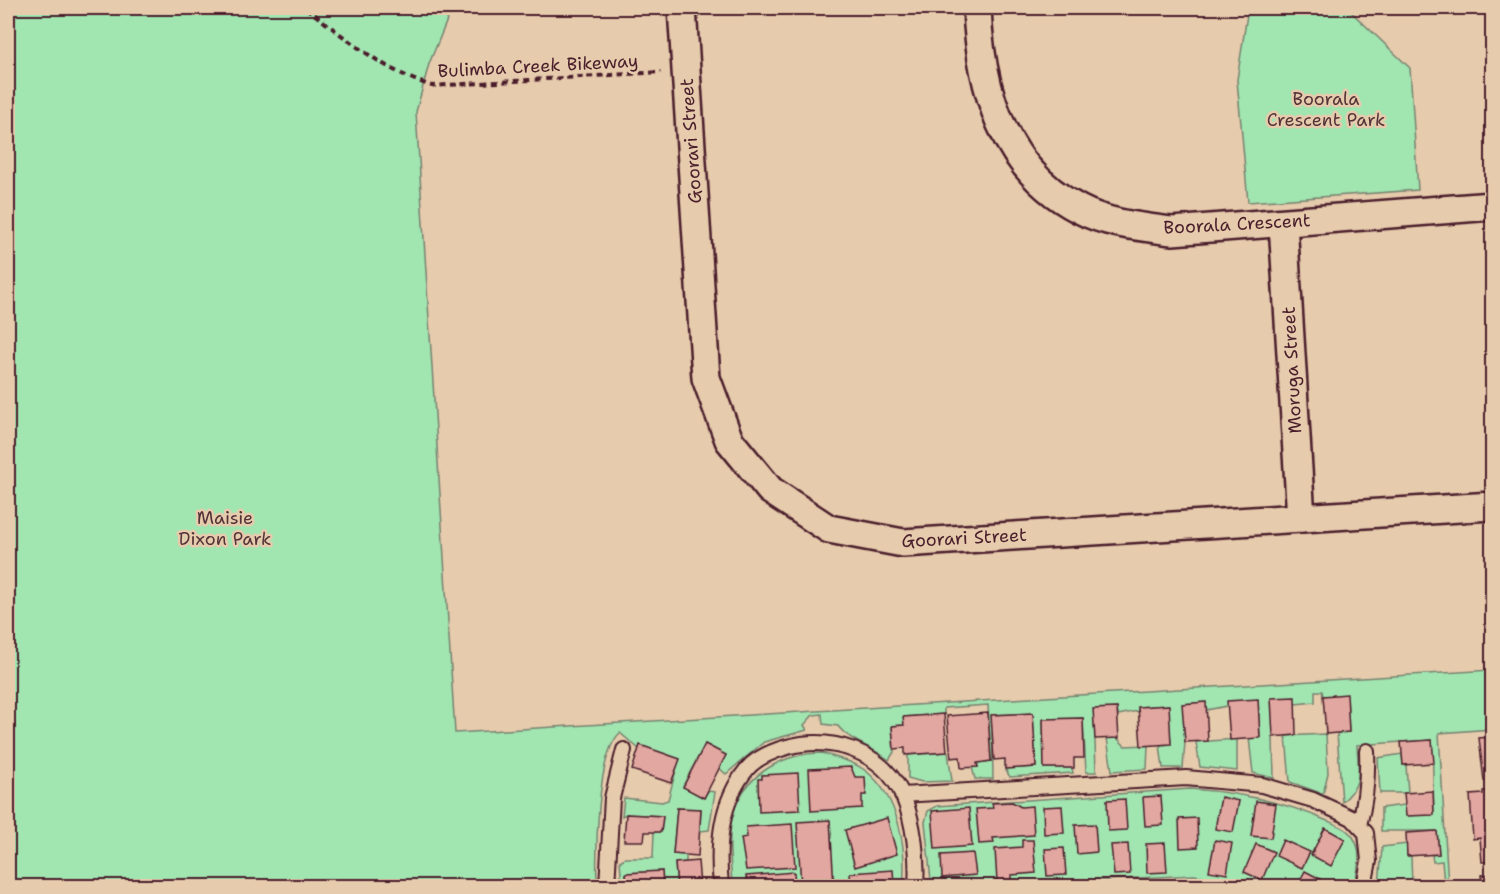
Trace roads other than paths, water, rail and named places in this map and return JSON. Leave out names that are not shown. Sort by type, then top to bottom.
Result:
[{"type":"street","name":"Goorari Street","points":[[682,8],[706,378],[729,440],[770,490],[829,530],[903,543],[1492,506]]},
{"type":"street","name":"Boorala Crescent","points":[[977,8],[979,48],[993,110],[1015,154],[1046,188],[1080,210],[1131,225],[1172,231],[1492,206]]},
{"type":"street","name":"Moruga Street","points":[[1283,223],[1301,518]]},
{"type":"lane","points":[[721,886],[721,824],[734,789],[749,767],[773,751],[806,742],[836,743],[862,753],[885,771],[902,795],[910,819],[916,886]]},
{"type":"lane","points":[[607,886],[612,798],[624,750]]},
{"type":"lane","points":[[1359,825],[1365,803],[1368,774],[1367,751]]},
{"type":"lane","points":[[902,795],[1186,778],[1262,785],[1313,800],[1352,818],[1366,833],[1369,861],[1364,886]]},
{"type":"park label","name":"Boorala Crescent Park","points":[[1326,109]]},
{"type":"park label","name":"Maisie Dixon Park","points":[[225,528]]}]
